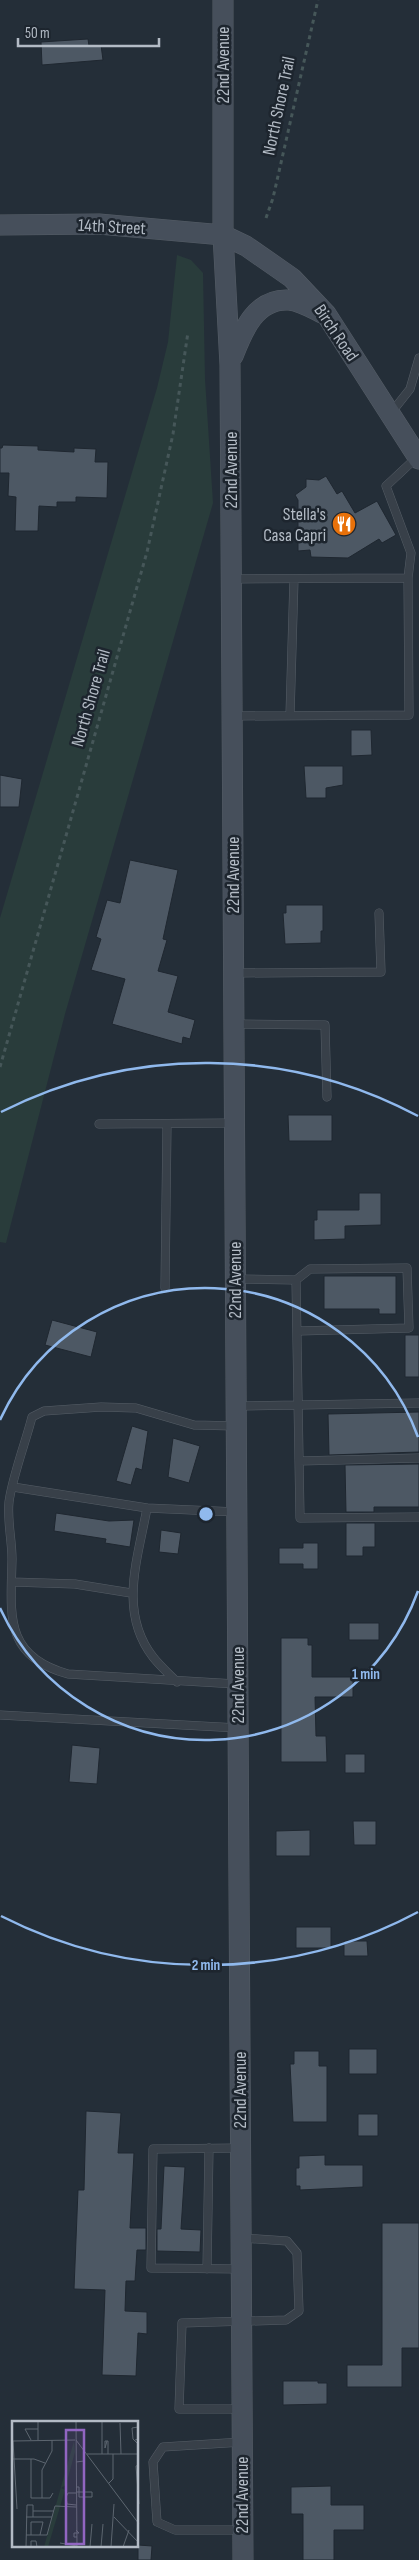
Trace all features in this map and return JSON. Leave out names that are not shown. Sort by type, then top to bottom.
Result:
[{"type":"street","name":"22nd Avenue","points":[[223,0],[223,234],[230,364],[232,579],[242,2560]]},
{"type":"street","name":"14th Street","points":[[0,225],[99,224],[223,234]]},
{"type":"street","name":"Birch Road","points":[[223,234],[277,266],[306,291],[326,314],[418,458]]},
{"type":"street","points":[[230,364],[244,328],[263,306],[290,300],[326,314]]},
{"type":"lane","points":[[389,414],[410,389],[419,358]]},
{"type":"lane","points":[[232,716],[410,715],[408,578],[411,553],[386,486],[418,458]]},
{"type":"lane","points":[[232,579],[408,578]]},
{"type":"lane","points":[[290,715],[294,579]]},
{"type":"lane","points":[[234,973],[381,972],[379,913]]},
{"type":"lane","points":[[234,1024],[325,1025],[327,1097]]},
{"type":"lane","points":[[99,1124],[234,1123]]},
{"type":"lane","points":[[165,1288],[167,1124]]},
{"type":"lane","points":[[235,1279],[296,1280],[310,1269],[407,1268],[410,1328],[298,1331]]},
{"type":"lane","points":[[296,1280],[300,1518],[419,1517]]},
{"type":"lane","points":[[238,1684],[177,1682],[68,1674],[48,1668],[31,1656],[19,1639],[11,1618],[12,1582],[9,1502],[32,1417],[44,1411],[101,1407],[136,1408],[194,1425],[299,1405],[419,1403]]},
{"type":"lane","points":[[299,1460],[419,1458]]},
{"type":"lane","points":[[14,1486],[148,1508],[237,1512]]},
{"type":"lane","points":[[148,1508],[131,1593],[136,1624],[152,1656],[177,1682]]},
{"type":"lane","points":[[12,1582],[75,1584],[131,1593]]},
{"type":"lane","points":[[0,1715],[238,1728]]},
{"type":"lane","points":[[206,2269],[209,2148]]},
{"type":"lane","points":[[240,2148],[153,2149],[151,2268],[241,2269]]},
{"type":"lane","points":[[241,2237],[287,2241],[297,2253],[299,2311],[286,2320],[241,2323],[182,2323],[179,2409],[242,2409]]},
{"type":"lane","points":[[242,2442],[164,2447],[153,2462],[157,2522],[175,2530],[242,2530]]},
{"type":"path","name":"North Shore Trail","points":[[266,218],[273,198],[318,0]]},
{"type":"path","name":"North Shore Trail","points":[[0,1067],[147,552],[173,434],[188,332]]},
{"type":"green space","points":[[177,255],[191,260],[203,273],[205,379],[213,503],[65,1014],[6,1243],[0,1242],[0,918],[157,388],[168,342]]},
{"type":"building","points":[[88,39],[89,46],[101,45],[103,60],[42,65],[41,42]]},
{"type":"building","points":[[3,445],[38,446],[38,450],[74,452],[74,448],[96,449],[95,462],[108,462],[107,498],[76,497],[76,502],[57,502],[57,507],[39,506],[38,531],[15,531],[16,497],[8,496],[9,473],[0,473],[0,448]]},
{"type":"building","name":"Stella's Casa Capri","points":[[326,476],[337,494],[342,491],[355,513],[377,501],[396,535],[382,543],[379,539],[348,558],[311,557],[310,550],[298,551],[298,500],[295,495],[306,487],[306,479],[319,480]]},
{"type":"building","points":[[351,730],[371,730],[372,755],[351,756]]},
{"type":"building","points":[[304,766],[343,766],[343,785],[326,788],[326,798],[306,798]]},
{"type":"building","points":[[0,775],[22,779],[19,807],[0,807]]},
{"type":"building","points":[[130,860],[178,870],[163,939],[167,940],[158,971],[178,976],[168,1012],[195,1020],[190,1039],[183,1037],[182,1044],[112,1024],[125,979],[91,970],[101,939],[96,937],[107,900],[120,903]]},
{"type":"building","points":[[286,905],[323,905],[321,943],[285,944],[283,913],[286,913]]},
{"type":"building","points":[[288,1115],[332,1115],[332,1141],[289,1141]]},
{"type":"building","points":[[359,1193],[381,1193],[381,1225],[345,1226],[345,1239],[314,1240],[314,1220],[317,1220],[317,1210],[359,1210]]},
{"type":"building","points":[[324,1276],[396,1276],[396,1314],[379,1314],[379,1309],[324,1309]]},
{"type":"building","points":[[52,1320],[97,1332],[91,1357],[45,1345]]},
{"type":"building","points":[[405,1335],[419,1335],[419,1377],[405,1377]]},
{"type":"building","points":[[419,1412],[419,1452],[329,1455],[328,1414]]},
{"type":"building","points":[[132,1426],[148,1431],[142,1470],[136,1468],[131,1485],[116,1481]]},
{"type":"building","points":[[173,1438],[200,1446],[189,1483],[168,1477]]},
{"type":"building","points":[[419,1464],[419,1507],[374,1507],[374,1512],[346,1512],[345,1465]]},
{"type":"building","points":[[56,1513],[109,1521],[134,1520],[130,1547],[105,1543],[106,1539],[54,1531]]},
{"type":"building","points":[[346,1523],[375,1523],[375,1547],[363,1547],[363,1556],[346,1556]]},
{"type":"building","points":[[161,1530],[181,1533],[178,1554],[159,1552]]},
{"type":"building","points":[[303,1543],[318,1543],[318,1569],[303,1569],[303,1564],[279,1564],[279,1548],[303,1548]]},
{"type":"building","points":[[349,1623],[379,1623],[379,1640],[349,1640]]},
{"type":"building","points":[[281,1638],[308,1638],[308,1645],[312,1645],[312,1677],[353,1677],[353,1697],[315,1697],[316,1736],[326,1736],[327,1762],[281,1762]]},
{"type":"building","points":[[72,1745],[100,1748],[97,1784],[69,1782]]},
{"type":"building","points":[[345,1754],[365,1754],[365,1773],[345,1773]]},
{"type":"building","points":[[353,1821],[376,1821],[376,1845],[354,1845]]},
{"type":"building","points":[[310,1830],[310,1856],[276,1856],[276,1831]]},
{"type":"building","points":[[296,1927],[331,1927],[331,1948],[296,1948]]},
{"type":"building","points":[[344,1941],[367,1941],[368,1956],[344,1956]]},
{"type":"building","points":[[349,2049],[377,2049],[377,2074],[349,2074]]},
{"type":"building","points":[[294,2051],[319,2051],[319,2066],[327,2066],[327,2122],[293,2122],[290,2064],[294,2064]]},
{"type":"building","points":[[86,2111],[121,2113],[118,2153],[134,2153],[130,2228],[146,2228],[146,2250],[137,2250],[135,2281],[126,2281],[125,2311],[147,2312],[147,2334],[138,2333],[136,2376],[102,2375],[105,2290],[74,2289],[78,2190],[84,2190]]},
{"type":"building","points":[[358,2114],[378,2114],[378,2136],[358,2136]]},
{"type":"building","points":[[325,2155],[325,2165],[363,2165],[363,2187],[300,2190],[300,2186],[296,2186],[296,2168],[299,2168],[299,2156]]},
{"type":"building","points":[[164,2166],[185,2167],[181,2229],[201,2230],[200,2252],[157,2251],[157,2229],[161,2229]]},
{"type":"building","points":[[382,2223],[419,2223],[419,2348],[402,2348],[402,2387],[347,2387],[347,2365],[382,2365]]},
{"type":"building","points":[[283,2381],[318,2381],[318,2383],[327,2383],[327,2404],[283,2405]]},
{"type":"building","points":[[331,2486],[331,2505],[364,2505],[364,2530],[334,2530],[334,2560],[303,2560],[303,2514],[291,2514],[291,2487]]},
{"type":"building","points":[[139,2545],[152,2546],[151,2560],[138,2560]]},
{"type":"place","name":"Stella's Casa Capri","points":[[344,524]]}]
